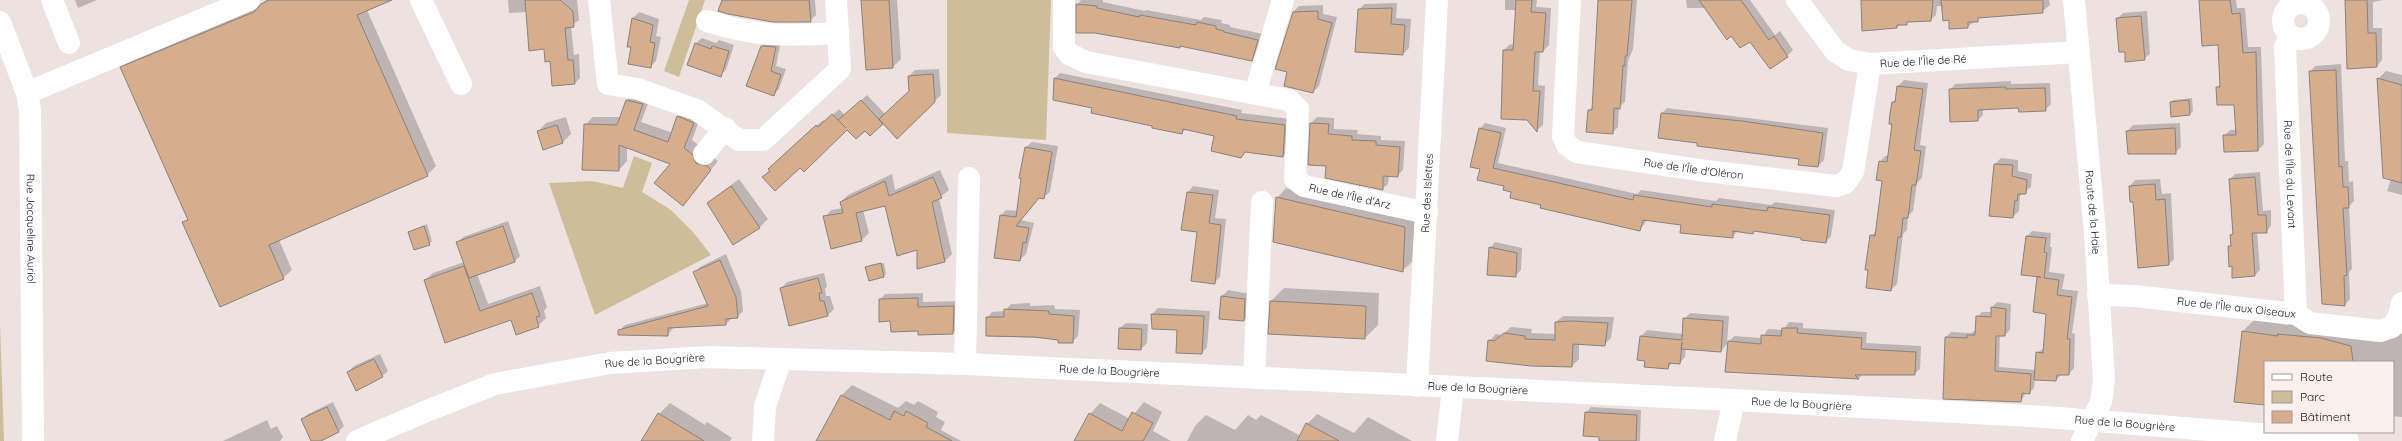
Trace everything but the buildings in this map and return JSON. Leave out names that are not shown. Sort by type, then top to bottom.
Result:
[{"type":"street","points":[[52,0],[70,43]]},
{"type":"street","points":[[27,93],[249,0]]},
{"type":"street","points":[[421,0],[461,84]]},
{"type":"street","points":[[599,0],[608,84],[638,89],[697,110],[725,128],[739,140],[763,140],[840,69],[836,0]]},
{"type":"street","name":"Rue de l'Île d'Arz","points":[[1064,0],[1064,47],[1069,54],[1086,62],[1289,100],[1298,109],[1294,172],[1295,179],[1304,186],[1427,213]]},
{"type":"street","points":[[1255,93],[1283,0]]},
{"type":"street","name":"Rue des Islettes","points":[[1417,386],[1437,0]]},
{"type":"street","name":"Rue de l'Île d'Oléron","points":[[1570,0],[1563,136],[1567,145],[1577,152],[1706,171],[1836,186],[1840,185],[1845,183],[1853,172],[1870,64]]},
{"type":"street","name":"Rue de l'Île de Ré","points":[[1797,0],[1835,51],[1849,60],[1870,64],[2079,52]]},
{"type":"street","name":"Route de la Haie","points":[[2074,0],[2098,295],[2104,391],[2082,441]]},
{"type":"street","name":"Rue de l'Île du Levant","points":[[2296,314],[2285,47],[2291,36],[2287,32],[2284,21],[2287,11],[2296,4],[2314,4]]},
{"type":"street","points":[[707,21],[734,30],[763,35],[792,36],[838,33]]},
{"type":"street","name":"Rue Jacqueline Auriol","points":[[0,22],[27,93],[30,110],[33,441]]},
{"type":"street","points":[[704,154],[725,128]]},
{"type":"street","points":[[966,364],[969,178]]},
{"type":"street","points":[[1254,378],[1262,202]]},
{"type":"street","name":"Rue de l'Île aux Oiseaux","points":[[2098,295],[2135,296],[2296,314],[2310,323],[2380,331],[2392,327],[2398,316],[2402,303]]},
{"type":"street","name":"Rue de la Bougrière","points":[[357,441],[428,410],[495,384],[546,373],[610,363],[706,357],[966,364],[1734,400],[2046,417],[2348,441]]},
{"type":"street","points":[[763,441],[765,406],[781,359]]},
{"type":"street","points":[[1447,441],[1453,387]]},
{"type":"street","points":[[1725,441],[1734,400]]},
{"type":"green space","points":[[689,0],[705,0],[679,77],[664,71]]},
{"type":"green space","points":[[947,0],[1051,0],[1046,140],[947,133]]},
{"type":"green space","points":[[634,156],[652,163],[642,192],[671,210],[693,232],[711,255],[595,315],[549,183],[592,181],[623,188]]},
{"type":"green space","points":[[0,324],[4,441],[0,441]]}]
